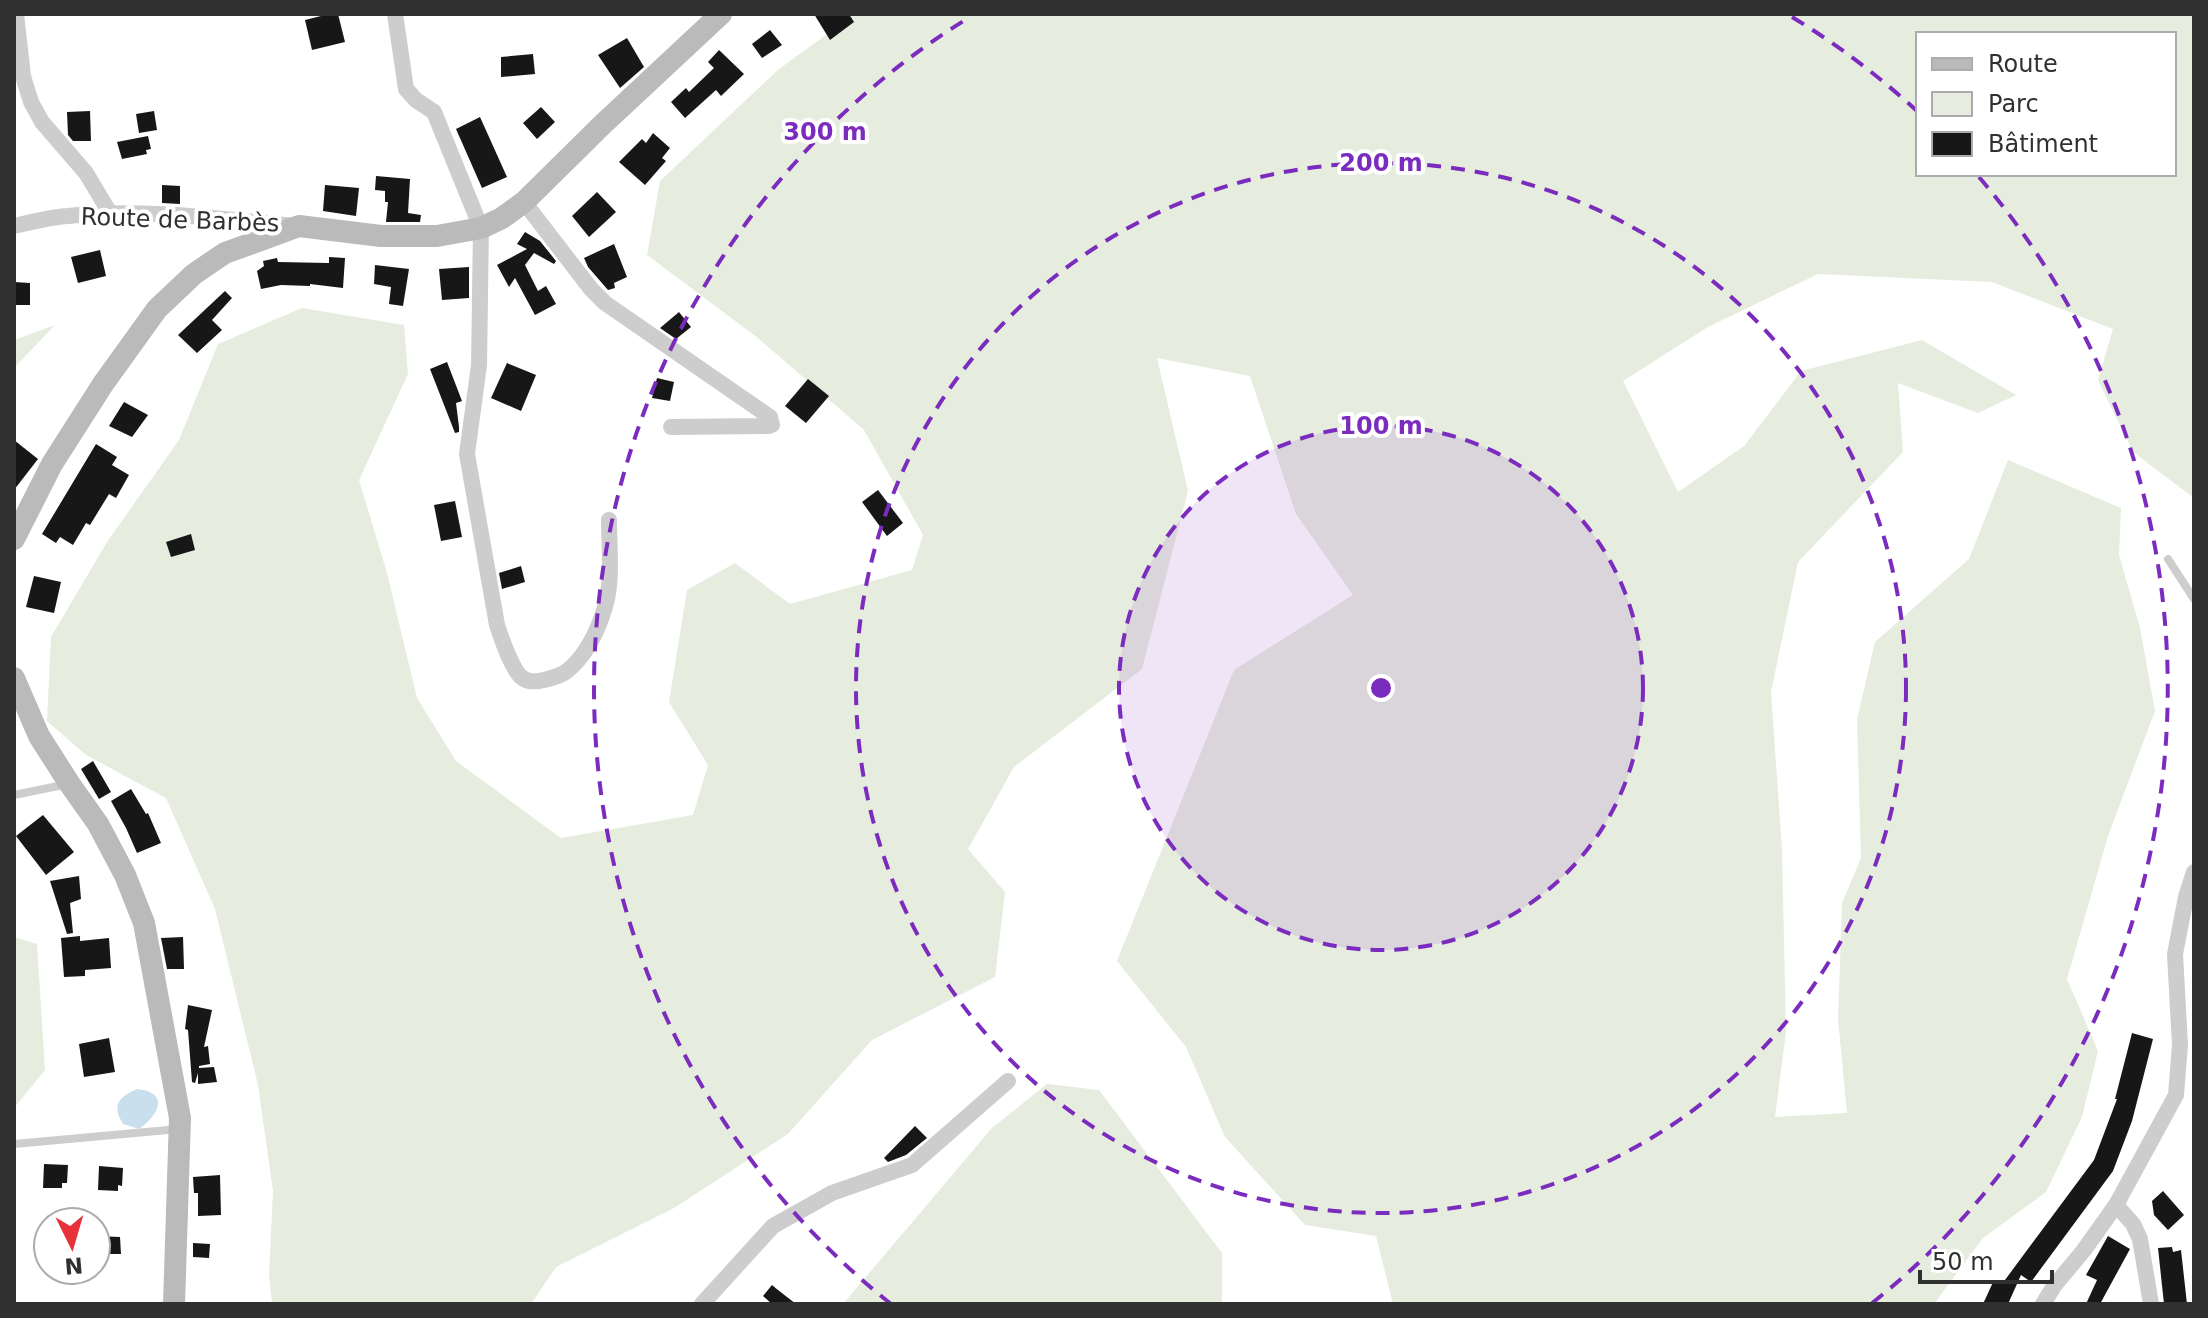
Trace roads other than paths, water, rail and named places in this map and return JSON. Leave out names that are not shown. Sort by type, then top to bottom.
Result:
[{"type":"street","points":[[16,14],[23,76],[31,102],[42,122],[86,173],[110,213]]},
{"type":"street","points":[[395,14],[406,89],[434,112],[481,228],[479,365],[468,438],[469,468],[497,625],[503,644],[521,677],[528,681],[535,682],[566,672],[580,658],[591,640],[609,589],[609,520]]},
{"type":"street","points":[[14,539],[52,464],[103,384],[157,309],[194,274],[225,253],[299,226],[381,236],[437,236],[481,228],[502,218],[524,202],[721,14]]},
{"type":"street","points":[[524,202],[605,303],[770,417],[772,422],[768,426],[671,427]]},
{"type":"street","name":"Route de Barbès","points":[[14,226],[66,216],[110,213],[299,226]]},
{"type":"street","points":[[15,682],[39,736],[98,824],[125,875],[144,923],[180,1118],[174,1304]]},
{"type":"street","points":[[2043,1304],[2116,1205],[2176,1095],[2180,1045],[2175,954],[2194,872]]},
{"type":"street","points":[[702,1304],[773,1226],[832,1193],[912,1165],[1008,1081]]},
{"type":"street","points":[[2176,1095],[2194,1098]]},
{"type":"street","points":[[2116,1205],[2133,1224],[2140,1239],[2151,1304]]},
{"type":"lane","points":[[2168,559],[2194,599]]},
{"type":"lane","points":[[14,795],[69,783]]},
{"type":"lane","points":[[14,1144],[180,1129]]},
{"type":"water","points":[[137,1089],[148,1091],[158,1100],[156,1111],[139,1129],[123,1124],[117,1107],[121,1099]]}]
